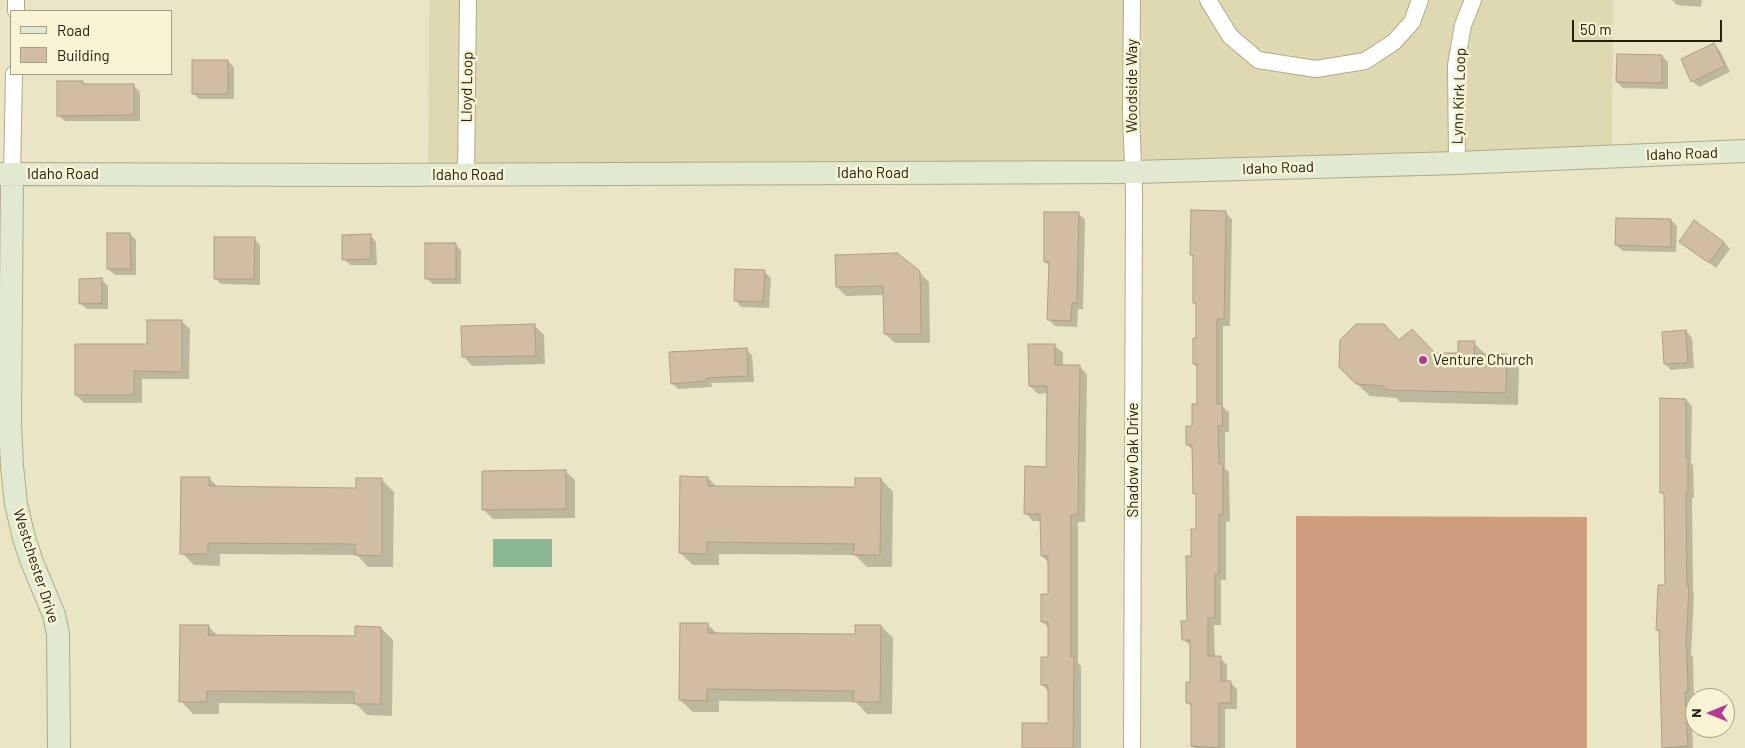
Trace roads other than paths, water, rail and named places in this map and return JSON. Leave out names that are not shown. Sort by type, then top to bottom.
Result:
[{"type":"street","name":"Lloyd Loop","points":[[466,175],[468,0]]},
{"type":"street","name":"Woodside Way","points":[[1132,0],[1131,112],[1134,172]]},
{"type":"street","points":[[1208,0],[1230,36],[1258,60],[1316,69],[1365,61],[1394,42],[1412,22],[1420,0]]},
{"type":"street","name":"Lynn Kirk Loop","points":[[1458,164],[1456,65],[1463,25],[1473,0]]},
{"type":"street","points":[[6,174],[14,75]]},
{"type":"street","name":"Idaho Road","points":[[6,174],[466,175],[1134,172],[1458,164],[1745,151]]},
{"type":"street","name":"Shadow Oak Drive","points":[[1132,748],[1134,172]]},
{"type":"street","name":"Westchester Drive","points":[[6,174],[12,466],[16,504],[24,538],[54,615],[58,634],[59,748]]},
{"type":"place","name":"Venture Church","points":[[1423,360]]}]
